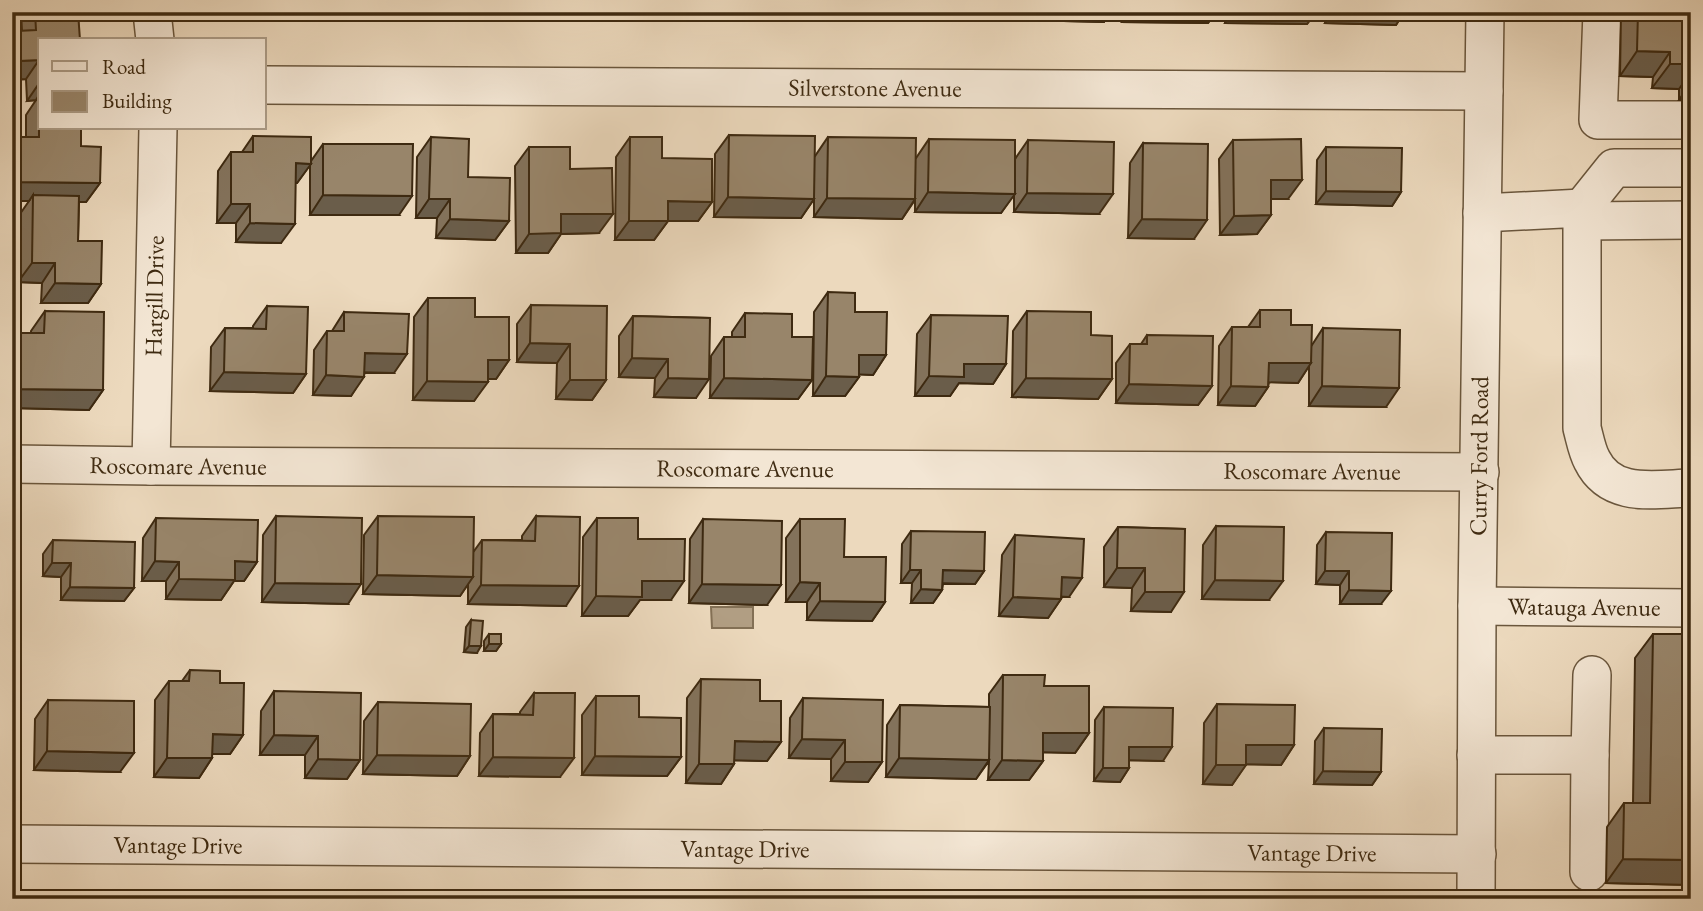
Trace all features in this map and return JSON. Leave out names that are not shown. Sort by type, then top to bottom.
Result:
[{"type":"street","points":[[152,12],[155,38]]},
{"type":"street","name":"Curry Ford Road","points":[[1476,899],[1485,12]]},
{"type":"street","points":[[1602,12],[1598,120],[1691,120]]},
{"type":"street","name":"Silverstone Avenue","points":[[266,85],[1484,91]]},
{"type":"street","name":"Hargill Drive","points":[[151,466],[158,130]]},
{"type":"street","points":[[1691,168],[1614,168],[1582,214],[1582,428],[1592,460],[1605,479],[1627,489],[1691,488]]},
{"type":"street","points":[[1482,213],[1582,214],[1691,220]]},
{"type":"street","name":"Roscomare Avenue","points":[[12,464],[1480,471]]},
{"type":"street","name":"Watauga Avenue","points":[[1477,606],[1691,608]]},
{"type":"street","points":[[1589,872],[1592,675]]},
{"type":"street","points":[[1476,755],[1590,755]]},
{"type":"street","name":"Vantage Drive","points":[[12,844],[1477,854]]},
{"type":"shaded area","points":[[711,607],[753,607],[753,628],[712,628]]},
{"type":"building","points":[[35,12],[78,12],[80,38],[38,38],[38,60],[19,61],[17,31],[36,30]]},
{"type":"building","points":[[1638,12],[1691,12],[1691,64],[1670,64],[1670,52],[1637,51]]},
{"type":"building","points":[[39,130],[81,130],[81,146],[101,147],[100,183],[19,182],[20,137],[39,137]]},
{"type":"building","points":[[729,135],[815,136],[814,199],[728,197]]},
{"type":"building","points":[[253,136],[311,137],[311,164],[296,163],[295,224],[250,223],[250,204],[231,204],[231,152],[253,152]]},
{"type":"building","points":[[431,137],[469,139],[468,177],[510,178],[509,221],[450,219],[450,199],[429,199]]},
{"type":"building","points":[[630,137],[662,137],[662,158],[712,159],[712,202],[668,201],[668,221],[629,221]]},
{"type":"building","points":[[828,137],[916,138],[915,199],[827,198]]},
{"type":"building","points":[[929,139],[1015,140],[1015,194],[928,192]]},
{"type":"building","points":[[1301,139],[1302,180],[1271,180],[1271,215],[1234,216],[1233,140]]},
{"type":"building","points":[[1028,140],[1114,142],[1113,194],[1027,193]]},
{"type":"building","points":[[1143,143],[1208,144],[1207,220],[1142,219]]},
{"type":"building","points":[[323,144],[413,144],[412,196],[323,195]]},
{"type":"building","points":[[529,147],[570,147],[570,169],[612,168],[613,214],[561,214],[561,233],[529,234]]},
{"type":"building","points":[[1326,147],[1402,148],[1401,192],[1326,191]]},
{"type":"building","points":[[33,195],[79,196],[78,241],[102,241],[101,284],[55,283],[55,263],[32,263]]},
{"type":"building","points":[[828,292],[855,293],[855,312],[887,312],[886,355],[859,355],[859,377],[826,376]]},
{"type":"building","points":[[428,298],[475,298],[475,317],[509,317],[509,360],[488,360],[488,382],[427,381]]},
{"type":"building","points":[[531,305],[607,306],[606,380],[570,380],[570,344],[530,343]]},
{"type":"building","points":[[267,306],[308,307],[306,374],[224,372],[225,328],[266,329]]},
{"type":"building","points":[[1260,310],[1291,310],[1291,325],[1312,325],[1311,363],[1269,363],[1268,387],[1231,386],[1232,327],[1260,327]]},
{"type":"building","points":[[45,311],[104,312],[103,390],[12,389],[12,333],[44,333]]},
{"type":"building","points":[[1027,311],[1091,312],[1091,335],[1112,336],[1112,379],[1026,378]]},
{"type":"building","points":[[344,312],[409,314],[407,354],[365,353],[364,377],[326,375],[327,331],[344,331]]},
{"type":"building","points":[[745,313],[792,314],[792,337],[813,337],[812,380],[724,378],[724,337],[745,337]]},
{"type":"building","points":[[931,315],[1008,316],[1006,364],[964,364],[964,377],[929,376]]},
{"type":"building","points":[[633,316],[710,318],[709,379],[668,378],[668,359],[632,358]]},
{"type":"building","points":[[1323,328],[1400,330],[1399,388],[1322,386]]},
{"type":"building","points":[[1147,335],[1213,336],[1212,386],[1129,384],[1130,344],[1147,344]]},
{"type":"building","points":[[276,516],[362,518],[361,584],[275,583]]},
{"type":"building","points":[[378,516],[474,517],[473,577],[377,575]]},
{"type":"building","points":[[536,516],[580,517],[579,586],[481,585],[482,540],[535,541]]},
{"type":"building","points":[[156,518],[258,520],[257,562],[235,561],[235,580],[179,579],[179,562],[155,561]]},
{"type":"building","points":[[597,518],[638,518],[638,539],[685,539],[684,581],[642,581],[642,597],[596,596]]},
{"type":"building","points":[[703,519],[782,521],[781,585],[702,584]]},
{"type":"building","points":[[800,519],[845,519],[844,557],[886,557],[885,602],[820,601],[820,583],[800,582]]},
{"type":"building","points":[[1216,526],[1284,527],[1283,581],[1215,580]]},
{"type":"building","points":[[1118,527],[1185,529],[1184,592],[1145,592],[1145,568],[1117,568]]},
{"type":"building","points":[[911,531],[985,532],[984,571],[943,570],[942,590],[921,589],[921,570],[910,570]]},
{"type":"building","points":[[1326,532],[1392,533],[1391,591],[1349,590],[1349,571],[1325,571]]},
{"type":"building","points":[[1015,535],[1084,539],[1082,578],[1062,577],[1061,599],[1013,597]]},
{"type":"building","points":[[53,540],[135,542],[134,588],[70,587],[71,563],[52,563]]},
{"type":"building","points":[[471,620],[483,621],[481,646],[469,646]]},
{"type":"building","points":[[489,634],[501,634],[501,644],[489,644]]},
{"type":"building","points":[[1653,634],[1691,634],[1691,860],[1623,859],[1624,803],[1650,803]]},
{"type":"building","points":[[190,670],[220,671],[220,683],[244,683],[243,735],[213,734],[212,758],[167,758],[169,681],[189,681]]},
{"type":"building","points":[[1003,675],[1045,675],[1044,686],[1089,686],[1089,733],[1043,733],[1043,761],[1002,760]]},
{"type":"building","points":[[701,679],[760,680],[760,701],[781,701],[781,742],[735,741],[734,764],[699,764]]},
{"type":"building","points":[[274,691],[361,693],[360,760],[318,759],[318,736],[274,735]]},
{"type":"building","points":[[534,693],[575,693],[574,758],[493,757],[493,714],[533,715]]},
{"type":"building","points":[[596,696],[639,696],[639,717],[681,718],[681,757],[595,756]]},
{"type":"building","points":[[803,698],[883,700],[882,762],[845,762],[845,740],[802,739]]},
{"type":"building","points":[[48,700],[134,701],[134,753],[47,751]]},
{"type":"building","points":[[378,702],[471,704],[470,756],[377,755]]},
{"type":"building","points":[[1217,704],[1295,705],[1294,745],[1246,745],[1246,765],[1216,765]]},
{"type":"building","points":[[900,705],[990,707],[989,760],[899,758]]},
{"type":"building","points":[[1104,707],[1173,708],[1172,747],[1129,747],[1129,768],[1103,768]]},
{"type":"building","points":[[1324,728],[1382,729],[1381,772],[1323,771]]},
{"type":"building","points":[[418,897],[418,899],[376,899]]},
{"type":"building","points":[[237,898],[237,899],[170,899]]}]
